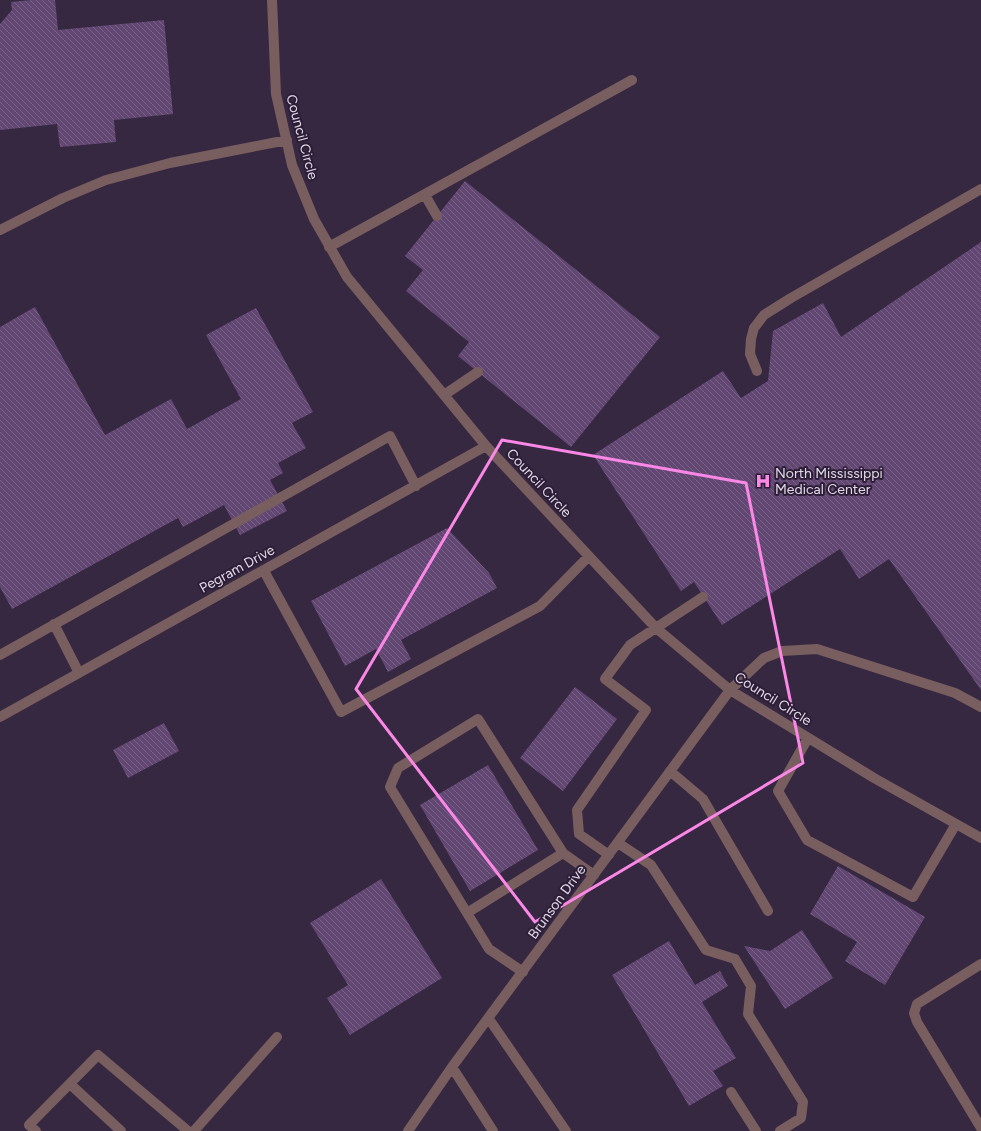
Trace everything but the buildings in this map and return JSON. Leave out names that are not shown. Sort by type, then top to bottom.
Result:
[{"type":"street","name":"Council Circle","points":[[272,0],[276,94],[292,165],[311,213],[347,277],[486,446],[588,557],[656,628],[730,690],[874,778],[981,838]]},
{"type":"street","points":[[330,247],[632,80]]},
{"type":"street","points":[[0,230],[63,198],[106,180],[170,163],[287,140]]},
{"type":"street","points":[[757,371],[750,354],[751,339],[754,328],[764,315],[981,189]]},
{"type":"street","points":[[425,195],[437,216]]},
{"type":"street","points":[[444,395],[478,372]]},
{"type":"street","points":[[0,654],[390,436],[416,486]]},
{"type":"street","name":"Pegram Drive","points":[[0,717],[486,446]]},
{"type":"street","points":[[264,571],[341,712],[540,606],[588,557]]},
{"type":"street","points":[[609,855],[580,834],[578,810],[646,710],[605,679],[630,646],[703,596]]},
{"type":"street","points":[[54,624],[79,673]]},
{"type":"street","name":"Brunson Drive","points":[[408,1131],[452,1067],[730,690],[764,658],[782,651],[817,649],[955,693],[981,707]]},
{"type":"street","points":[[523,972],[489,949],[390,787],[398,768],[478,719],[563,853],[594,875]]},
{"type":"street","points":[[808,738],[778,791],[807,840],[913,897],[956,824]]},
{"type":"street","points":[[670,771],[703,799],[768,911]]},
{"type":"street","points":[[618,843],[651,865],[706,950],[735,959],[751,986],[748,1014],[803,1102],[801,1118],[780,1131]]},
{"type":"street","points":[[467,913],[563,853]]},
{"type":"street","points":[[981,964],[917,1004],[914,1013],[917,1022],[981,1128]]},
{"type":"street","points":[[489,1018],[566,1131]]},
{"type":"street","points":[[194,1131],[277,1037]]},
{"type":"street","points":[[36,1131],[29,1125],[98,1055],[188,1131]]},
{"type":"street","points":[[452,1067],[493,1131]]},
{"type":"street","points":[[70,1084],[121,1131]]},
{"type":"street","points":[[731,1092],[756,1131]]},
{"type":"highlighted area","points":[[502,440],[746,483],[803,763],[535,922],[356,689]]},
{"type":"place","name":"North Mississippi Medical Center","points":[[763,481]]}]
